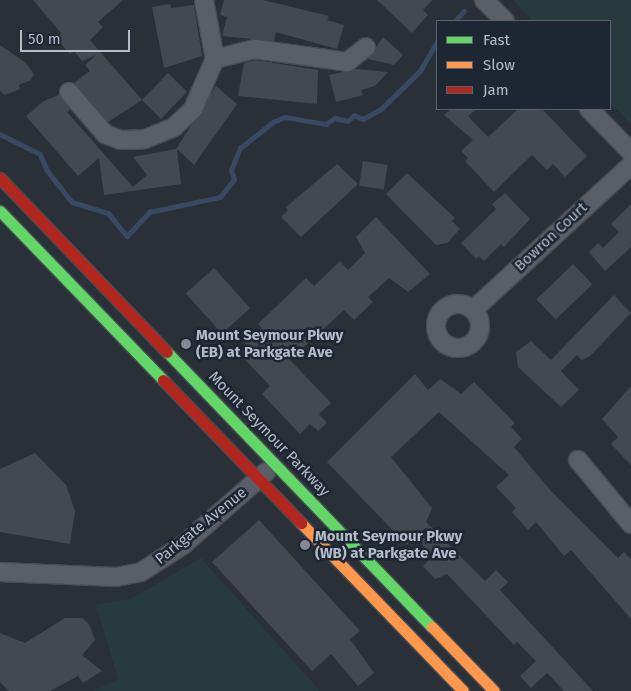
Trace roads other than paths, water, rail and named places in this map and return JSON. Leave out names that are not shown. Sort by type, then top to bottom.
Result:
[{"type":"main road","name":"Mount Seymour Parkway","points":[[0,178],[494,691]]},
{"type":"main road","points":[[0,211],[463,691]]},
{"type":"street","points":[[69,92],[105,134],[121,140],[145,139],[174,127],[192,109],[215,59],[204,0]]},
{"type":"street","points":[[484,0],[504,20]]},
{"type":"street","points":[[215,59],[255,49],[347,62],[366,47]]},
{"type":"street","points":[[590,110],[631,152]]},
{"type":"street","name":"Bowron Court","points":[[473,310],[631,165]]},
{"type":"street","points":[[578,460],[631,524]]},
{"type":"street","name":"Parkgate Avenue","points":[[0,572],[116,577],[141,572],[166,558],[276,463]]},
{"type":"waterway","points":[[456,20],[464,11]]},
{"type":"waterway","points":[[0,134],[40,154],[47,170],[72,202],[108,213],[127,236],[149,212],[220,197],[234,180],[231,170],[240,148],[273,122],[285,117],[326,124],[335,118],[348,121],[354,115],[363,119],[381,109],[420,71],[436,44]]},
{"type":"place","name":"Mount Seymour Pkwy (EB) at Parkgate Ave","points":[[186,344]]},
{"type":"place","name":"Mount Seymour Pkwy (WB) at Parkgate Ave","points":[[305,545]]}]
